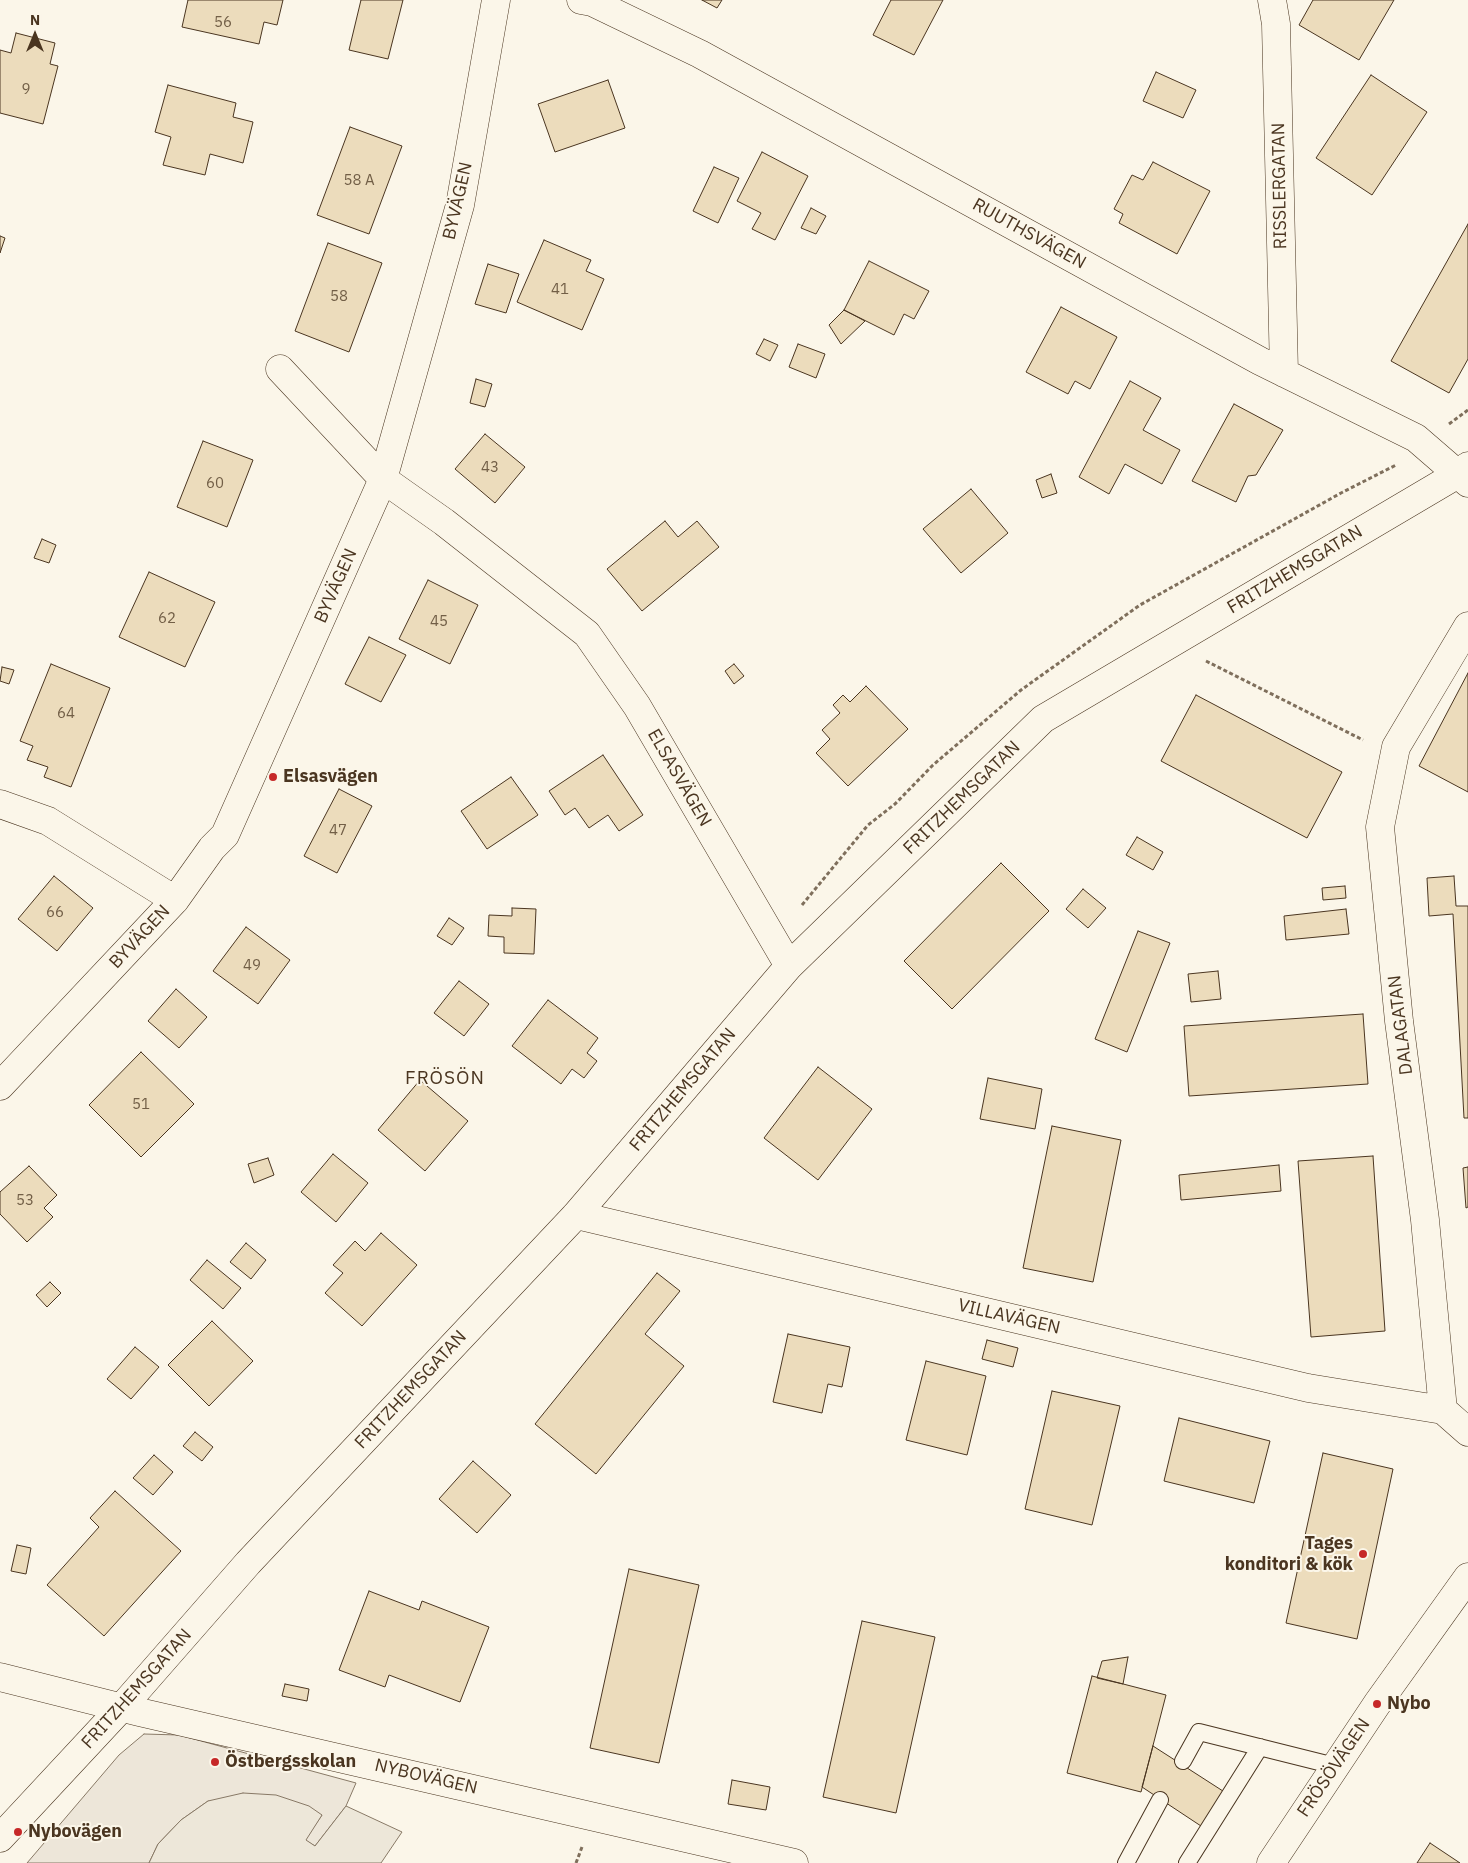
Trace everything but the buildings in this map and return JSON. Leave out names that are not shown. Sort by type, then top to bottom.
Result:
[{"type":"street","name":"BYVÄGEN","points":[[0,1086],[175,900],[212,848],[225,835],[383,479],[460,205],[496,0]]},
{"type":"street","name":"RUUTHSVÄGEN","points":[[581,0],[592,2],[700,54],[1284,373],[1416,438],[1465,474]]},
{"type":"street","name":"RISSLERGATAN","points":[[1272,0],[1276,24],[1284,373]]},
{"type":"street","name":"ELSASVÄGEN","points":[[280,368],[383,479],[444,522],[587,634],[637,706],[788,966]]},
{"type":"street","name":"FRITZHEMSGATAN","points":[[0,1838],[122,1707],[248,1563],[576,1216],[788,966],[1043,719],[1465,474]]},
{"type":"street","name":"DALAGATAN","points":[[1443,1410],[1425,1220],[1399,1021],[1380,827],[1396,747],[1468,626]]},
{"type":"street","points":[[0,804],[48,822],[175,900]]},
{"type":"street","name":"VILLAVÄGEN","points":[[576,1216],[1308,1388],[1443,1410]]},
{"type":"street","points":[[1443,1410],[1468,1432]]},
{"type":"street","name":"FRÖSÖVÄGEN","points":[[1271,1863],[1417,1646],[1468,1576]]},
{"type":"street","name":"NYBOVÄGEN","points":[[0,1677],[794,1863]]},
{"type":"lane","points":[[1183,1761],[1199,1732],[1335,1766]]},
{"type":"lane","points":[[1187,1863],[1260,1747]]},
{"type":"lane","points":[[1126,1863],[1160,1800]]},
{"type":"path","points":[[1178,639],[1199,658],[1364,741],[1396,747]]},
{"type":"shaded area","points":[[144,1734],[179,1735],[356,1783],[346,1806],[315,1846],[305,1840],[322,1815],[208,1801],[181,1820],[158,1844],[149,1863],[27,1863],[119,1755]]},
{"type":"shaded area","points":[[243,1793],[276,1795],[309,1806],[322,1815],[306,1840],[315,1846],[346,1806],[402,1832],[381,1863],[149,1863],[158,1844],[181,1820],[208,1801]]},
{"type":"place","name":"Elsasvägen","points":[[273,777]]},
{"type":"place","name":"Tages konditori & kök","points":[[1363,1554]]},
{"type":"place","name":"Nybo","points":[[1377,1704]]},
{"type":"place","name":"Östbergsskolan","points":[[215,1762]]},
{"type":"place","name":"Nybovägen","points":[[18,1832]]},
{"type":"district","name":"FRÖSÖN","points":[[445,1079]]}]
